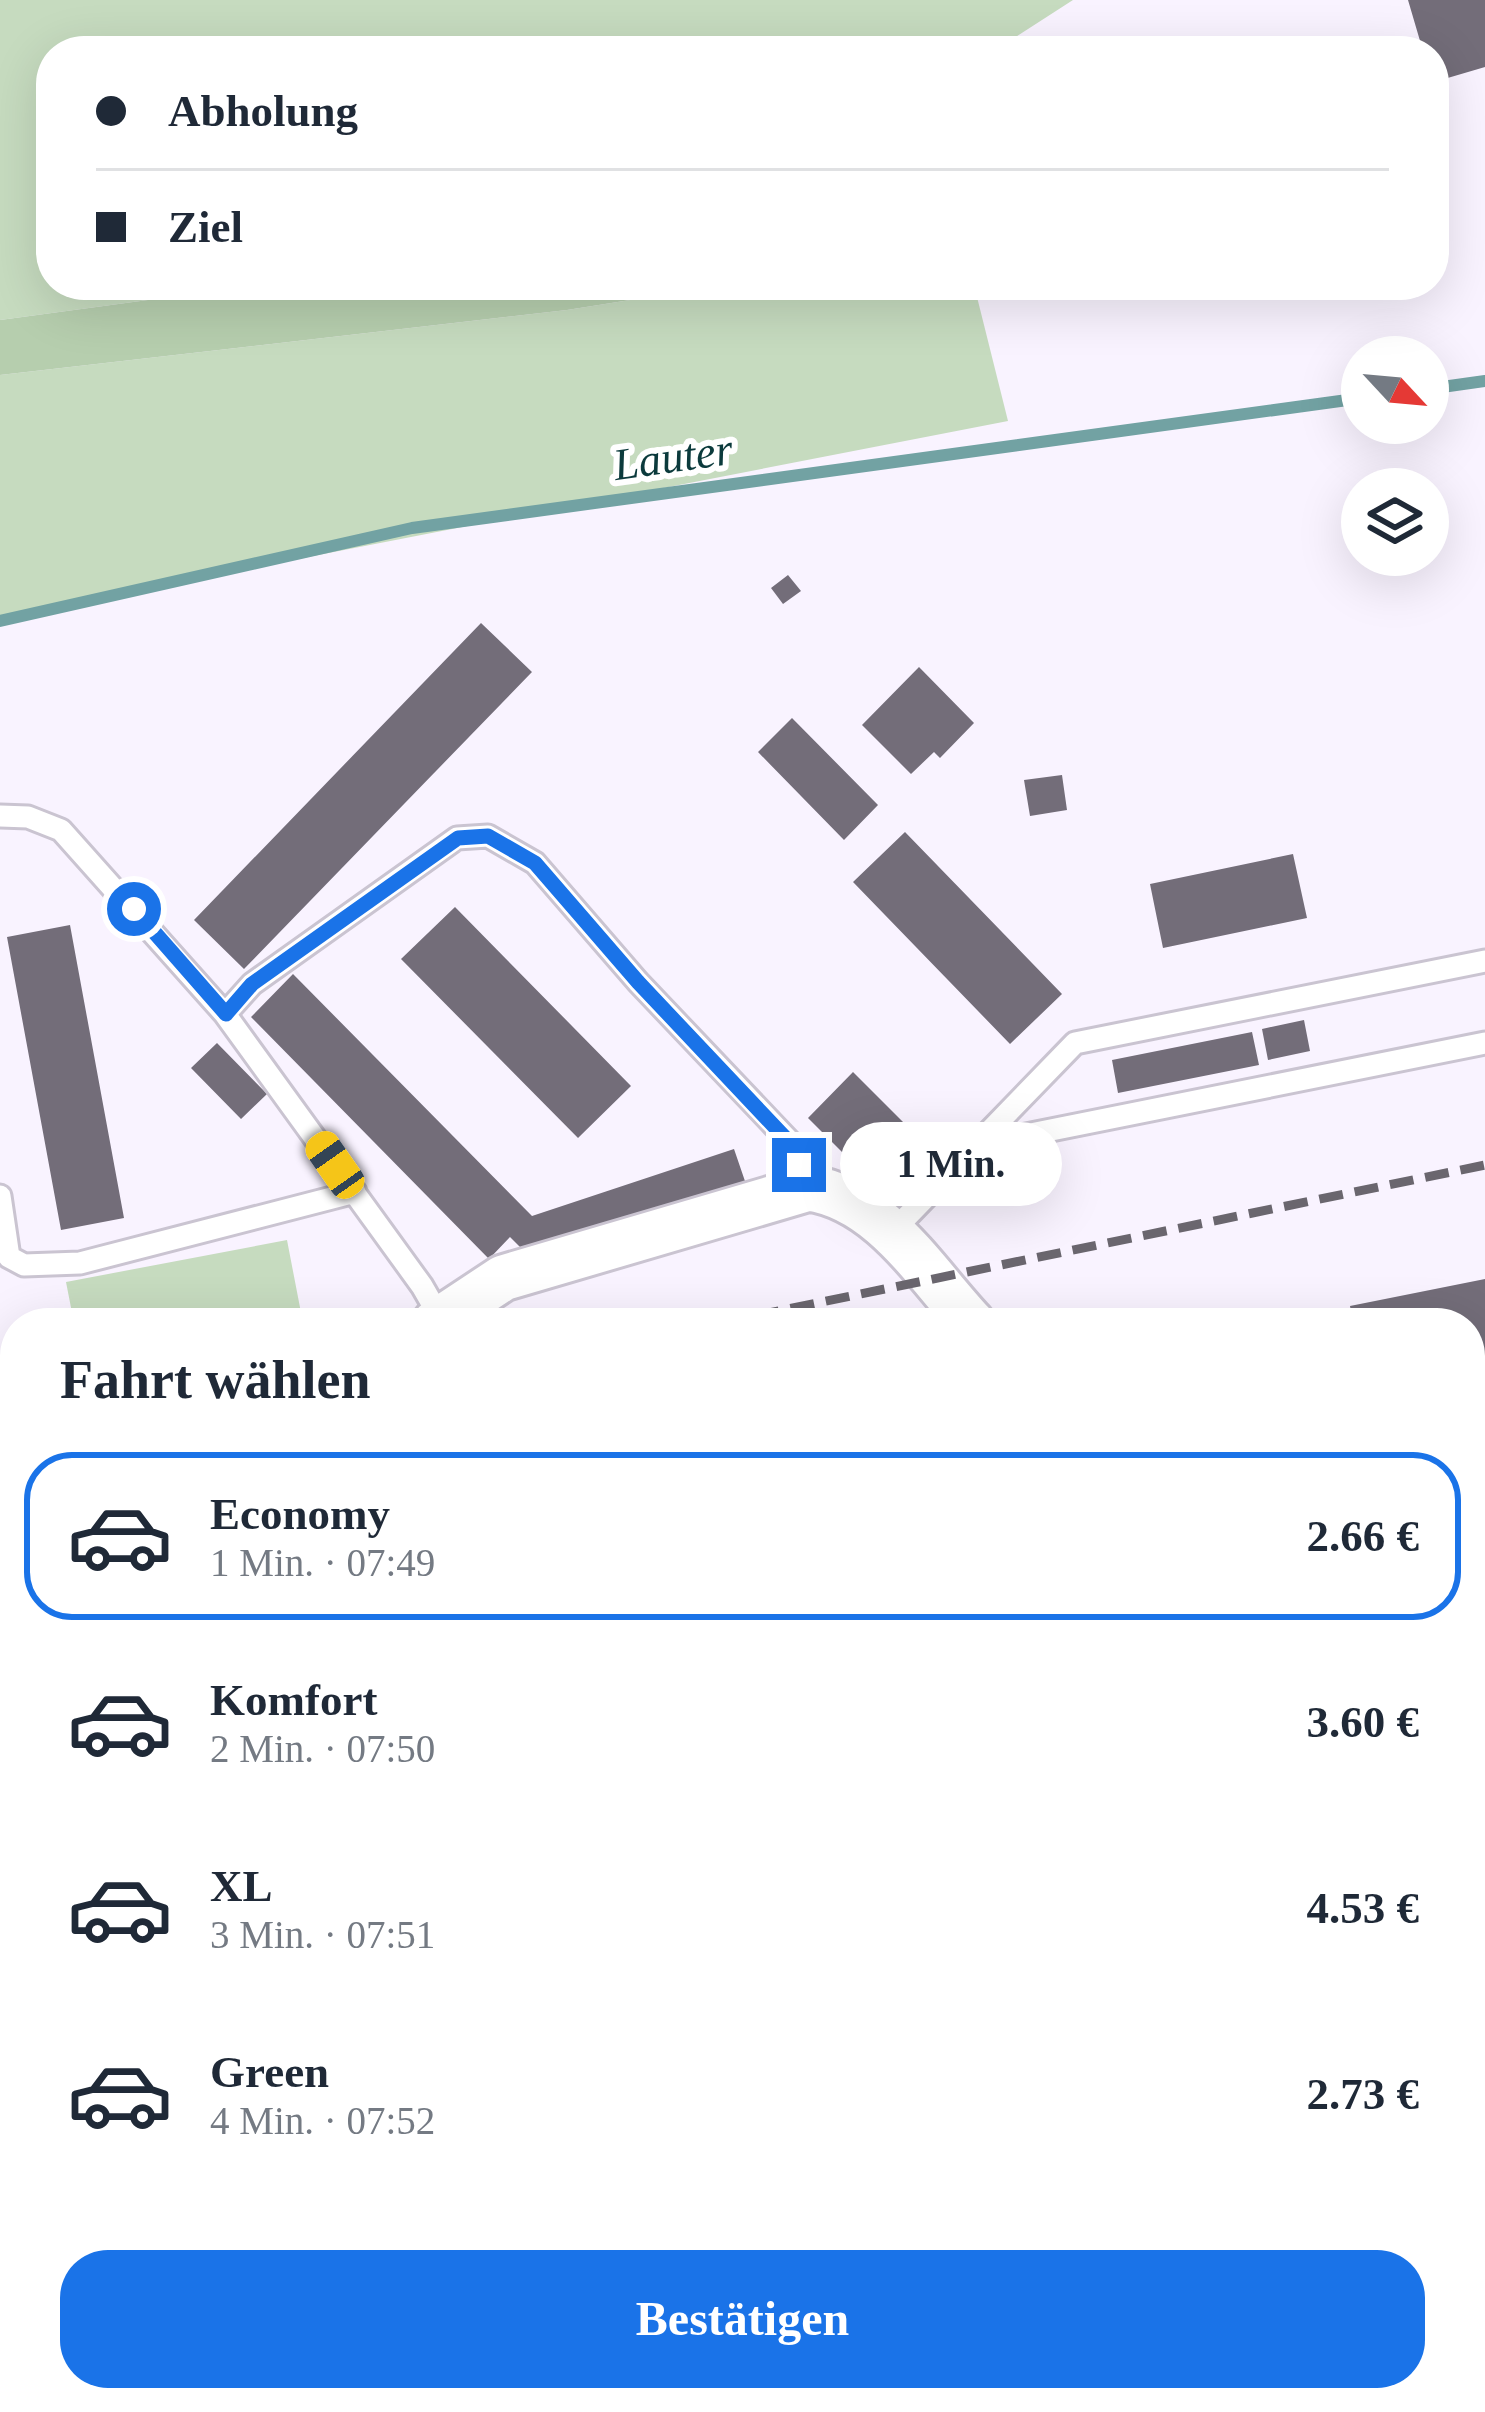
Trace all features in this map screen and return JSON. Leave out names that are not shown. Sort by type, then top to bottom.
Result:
[{"type":"street","points":[[458,1308],[503,1278],[809,1189],[833,1192],[859,1205],[892,1232],[959,1308]]},
{"type":"lane","points":[[0,816],[28,817],[61,830],[226,1014],[355,1192],[430,1308]]},
{"type":"lane","points":[[226,1014],[252,984],[458,838],[488,836],[535,863],[638,982],[789,1142],[809,1189]]},
{"type":"lane","points":[[892,1232],[1076,1043],[1485,961]]},
{"type":"lane","points":[[981,1144],[1485,1043]]},
{"type":"lane","points":[[0,1196],[9,1257],[23,1265],[80,1263],[355,1192]]},
{"type":"green space","points":[[0,0],[1073,0],[1017,36],[36,36],[36,300],[148,300],[0,320]]},
{"type":"green space","points":[[148,300],[630,300],[0,375],[0,320]]},
{"type":"green space","points":[[630,300],[978,300],[1008,421],[0,617],[0,375]]},
{"type":"green space","points":[[287,1240],[300,1308],[71,1308],[66,1282]]},
{"type":"building","points":[[1408,0],[1485,0],[1485,67],[1449,78],[1449,36],[1419,36]]},
{"type":"building","points":[[788,575],[801,591],[783,604],[771,588]]},
{"type":"building","points":[[481,623],[532,672],[244,969],[194,920]]},
{"type":"building","points":[[919,667],[974,723],[940,758],[934,752],[911,774],[862,725]]},
{"type":"building","points":[[792,718],[878,805],[844,840],[758,752]]},
{"type":"building","points":[[1062,775],[1067,810],[1030,816],[1024,780]]},
{"type":"building","points":[[905,832],[1062,994],[1010,1044],[853,882]]},
{"type":"building","points":[[1293,854],[1307,918],[1163,948],[1150,884]]},
{"type":"building","points":[[455,907],[631,1086],[578,1138],[401,959]]},
{"type":"building","points":[[70,925],[124,1218],[61,1230],[7,937]]},
{"type":"building","points":[[293,974],[532,1216],[734,1149],[747,1187],[528,1255],[510,1237],[489,1259],[251,1017]]},
{"type":"building","points":[[1304,1020],[1310,1051],[1268,1060],[1262,1029]]},
{"type":"building","points":[[1252,1032],[1259,1065],[1118,1093],[1112,1060]]},
{"type":"building","points":[[217,1043],[267,1094],[241,1119],[191,1068]]},
{"type":"building","points":[[853,1072],[916,1135],[871,1181],[808,1118]]},
{"type":"building","points":[[1485,1279],[1485,1308],[1350,1306]]},
{"type":"waterway","name":"Lauter","points":[[1449,386],[1485,381]]},
{"type":"waterway","name":"Lauter","points":[[0,621],[412,528],[1341,401]]},
{"type":"railway","points":[[793,1308],[1485,1165]]},
{"type":"route","points":[[134,909],[226,1014],[252,984],[458,838],[488,836],[535,863],[638,982],[789,1142],[799,1165]]}]
